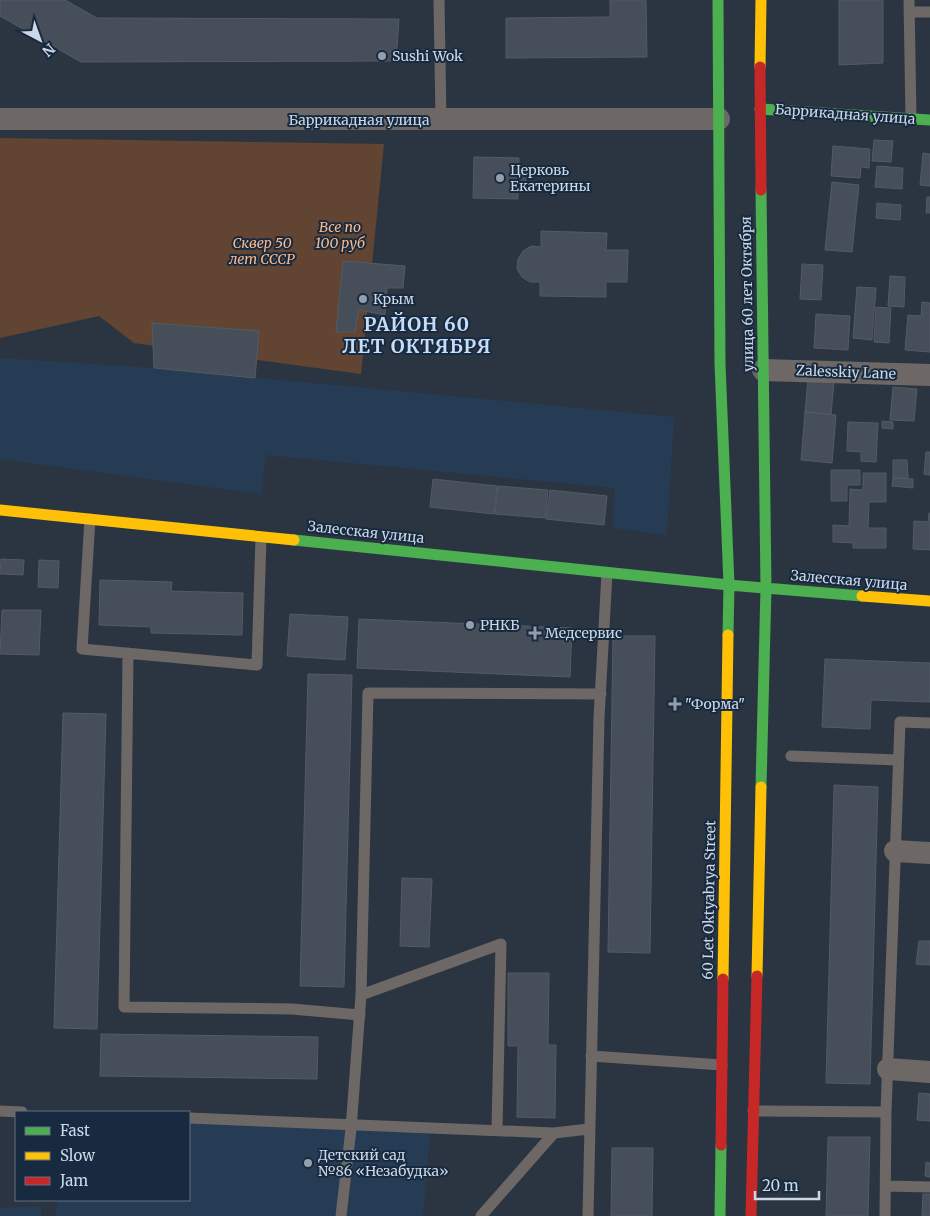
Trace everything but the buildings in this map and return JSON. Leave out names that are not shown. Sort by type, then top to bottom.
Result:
[{"type":"main road","name":"улица 60 лет Октября","points":[[718,0],[720,364],[729,585]]},
{"type":"main road","name":"улица 60 лет Октября","points":[[761,0],[760,109],[766,588]]},
{"type":"main road","name":"Баррикадная улица","points":[[760,109],[930,120]]},
{"type":"main road","name":"Залесская улица","points":[[0,510],[607,573],[930,602]]},
{"type":"main road","name":"60 Let Oktyabrya Street","points":[[720,1216],[729,585]]},
{"type":"main road","points":[[751,1216],[766,588]]},
{"type":"street","name":"Баррикадная улица","points":[[0,120],[719,119]]},
{"type":"street","name":"Zalesskiy Lane","points":[[763,370],[930,375]]},
{"type":"street","points":[[895,850],[930,853]]},
{"type":"street","points":[[888,1068],[930,1072]]},
{"type":"lane","points":[[439,0],[441,120]]},
{"type":"lane","points":[[911,119],[909,6],[930,12]]},
{"type":"lane","points":[[90,519],[82,649],[257,665],[261,537]]},
{"type":"lane","points":[[588,1216],[600,694],[607,573]]},
{"type":"lane","points":[[128,653],[124,1007],[292,1009],[360,1015]]},
{"type":"lane","points":[[341,1216],[360,1015],[368,694],[600,694]]},
{"type":"lane","points":[[886,1216],[886,1112],[900,722],[930,724]]},
{"type":"lane","points":[[791,756],[898,760]]},
{"type":"lane","points":[[361,995],[501,944],[497,1129]]},
{"type":"lane","points":[[591,1056],[722,1066]]},
{"type":"lane","points":[[0,1111],[15,1112]]},
{"type":"lane","points":[[753,1111],[886,1112]]},
{"type":"lane","points":[[190,1118],[497,1129],[554,1133],[589,1129]]},
{"type":"lane","points":[[481,1216],[554,1133]]},
{"type":"lane","points":[[886,1186],[930,1187]]},
{"type":"shaded area","points":[[0,358],[154,368],[674,417],[667,535],[613,528],[615,488],[266,455],[261,494],[0,459]]},
{"type":"shaded area","name":"Детский сад №86 «Незабудка»","points":[[190,1120],[431,1125],[423,1216],[56,1216],[57,1201],[190,1201]]},
{"type":"shaded area","points":[[41,1206],[41,1216],[0,1216],[0,1208]]},
{"type":"green space","name":"Сквер 50 лет СССР","points":[[0,138],[384,144],[361,374],[134,343],[99,316],[0,338]]},
{"type":"traffic: fast","points":[[718,0],[720,364],[729,585],[728,635]]},
{"type":"traffic: fast","points":[[760,109],[930,120]]},
{"type":"traffic: fast","points":[[761,190],[766,588],[761,787]]},
{"type":"traffic: fast","points":[[294,540],[729,585],[862,596]]},
{"type":"traffic: fast","points":[[720,1216],[721,1145]]},
{"type":"traffic: slow","points":[[760,67],[761,0]]},
{"type":"traffic: slow","points":[[0,510],[294,540]]},
{"type":"traffic: slow","points":[[862,596],[930,601]]},
{"type":"traffic: slow","points":[[723,979],[728,635]]},
{"type":"traffic: slow","points":[[757,976],[761,787]]},
{"type":"traffic: jam","points":[[760,67],[761,190]]},
{"type":"traffic: jam","points":[[751,1216],[757,976]]},
{"type":"traffic: jam","points":[[721,1145],[723,979]]},
{"type":"place","name":"Sushi Wok","points":[[382,56]]},
{"type":"place","name":"Церковь Екатерины","points":[[500,178]]},
{"type":"place","name":"Крым","points":[[363,299]]},
{"type":"place","name":"РНКБ","points":[[470,625]]},
{"type":"place","name":"Медсервис","points":[[535,633]]},
{"type":"place","name":"\"Форма\"","points":[[675,704]]},
{"type":"place","name":"Детский сад №86 «Незабудка»","points":[[308,1163]]},
{"type":"district","name":"РАЙОН 60 ЛЕТ ОКТЯБРЯ","points":[[417,335]]},
{"type":"park label","name":"Все по 100 руб","points":[[340,236]]}]
